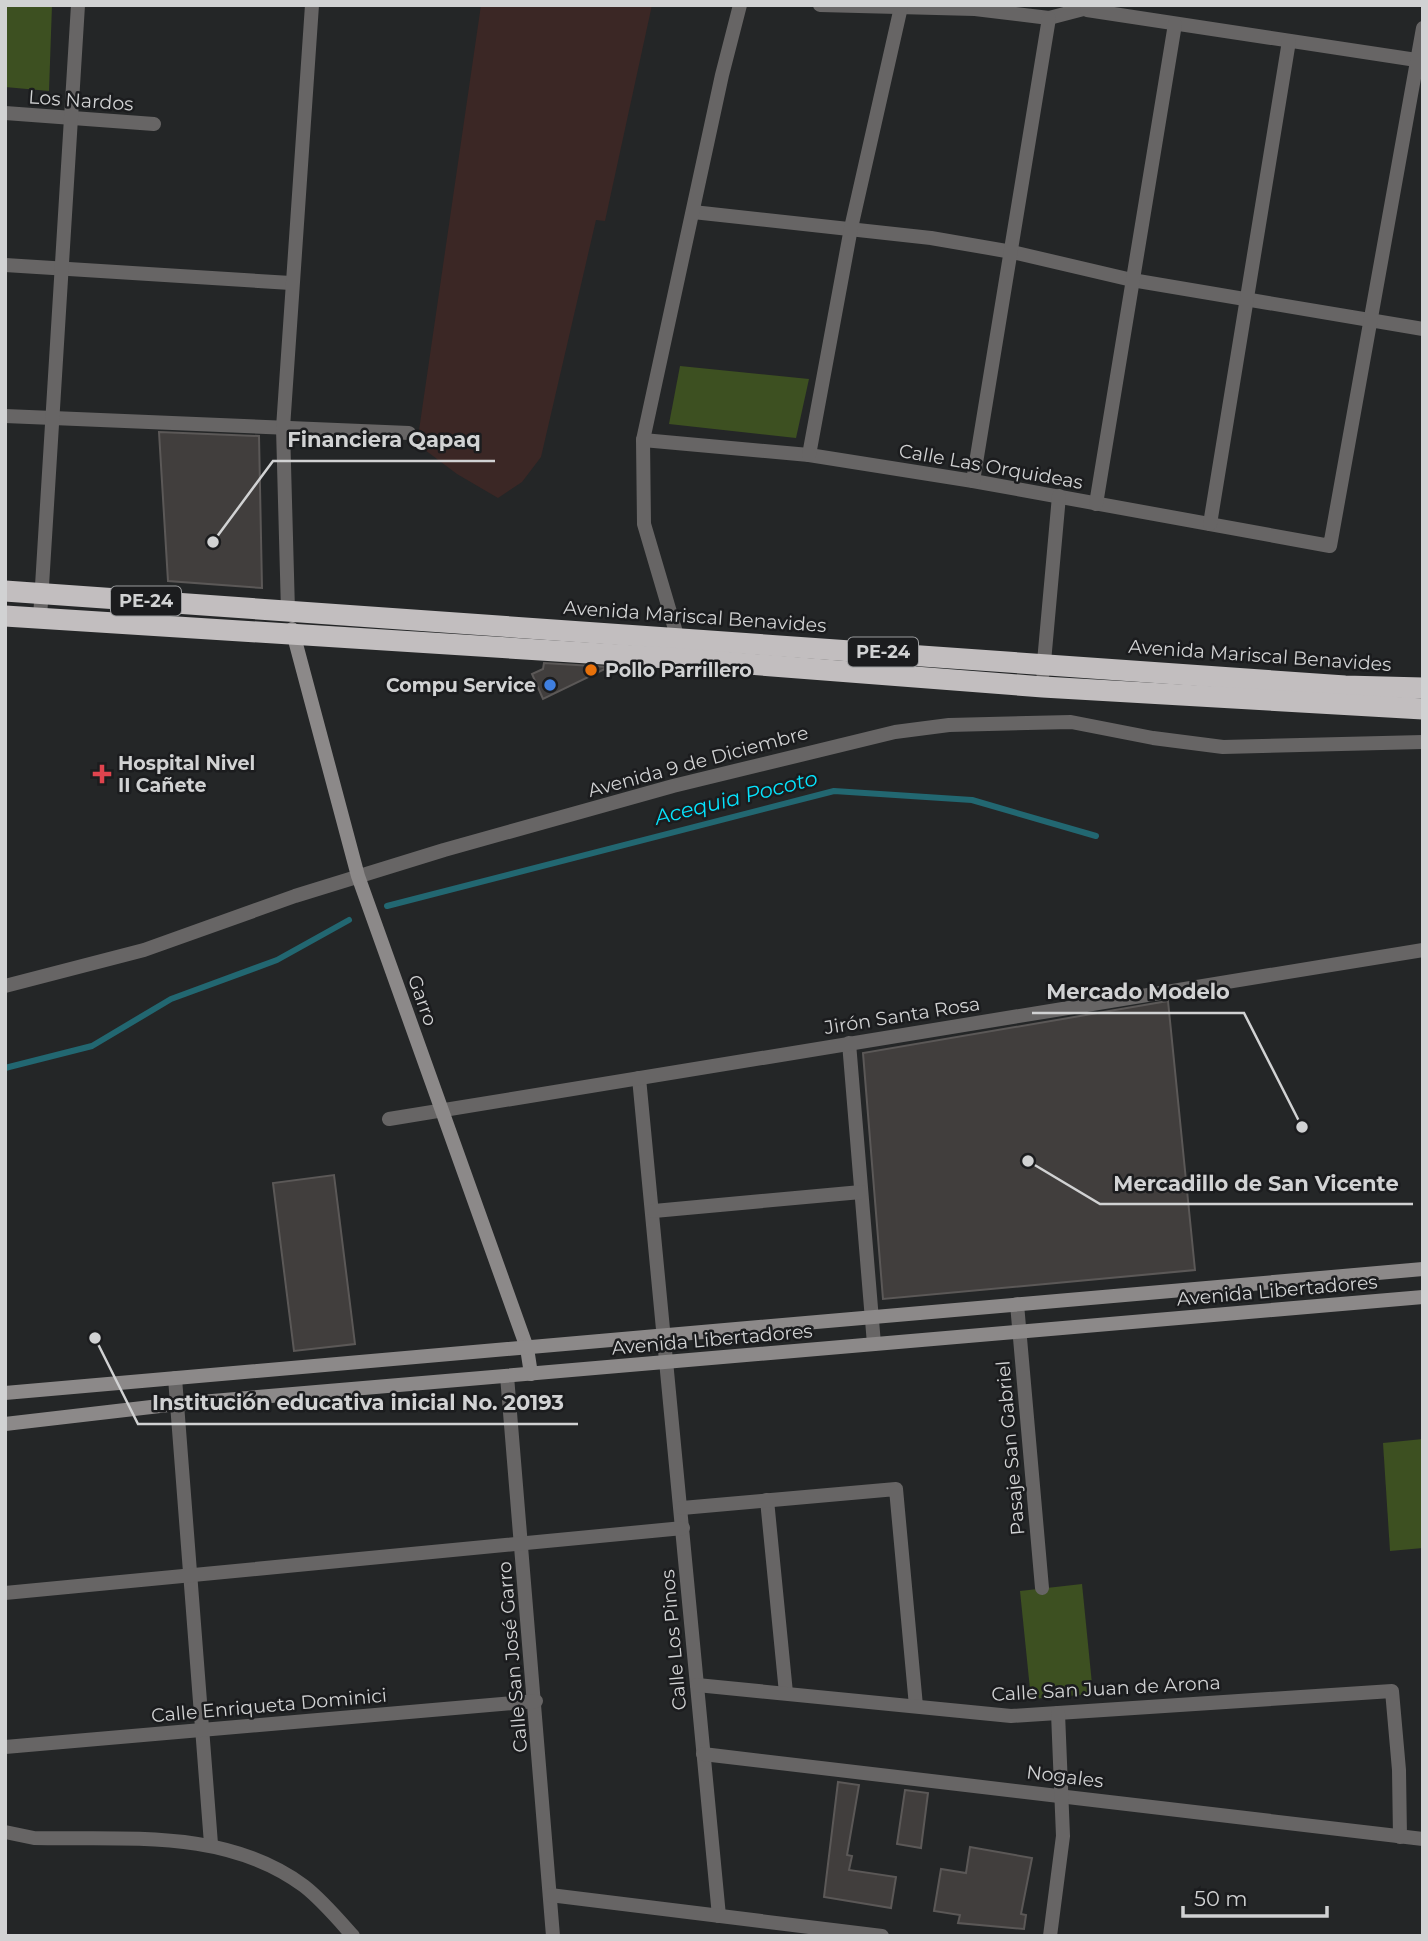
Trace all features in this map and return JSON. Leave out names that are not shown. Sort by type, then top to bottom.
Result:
[{"type":"highway","name":"Avenida Mariscal Benavides","points":[[5,591],[1345,686],[1423,688]]},
{"type":"highway","name":"PE-24","points":[[5,616],[683,659],[1043,687],[1423,709]]},
{"type":"street","points":[[40,618],[78,5]]},
{"type":"street","points":[[288,611],[283,428],[312,5]]},
{"type":"street","points":[[683,659],[644,524],[643,440],[722,75],[740,5]]},
{"type":"street","points":[[820,5],[975,9],[1049,18],[1091,8],[1175,24],[1420,61]]},
{"type":"street","points":[[809,455],[851,228],[901,7]]},
{"type":"street","points":[[973,481],[1049,18]]},
{"type":"street","points":[[1097,504],[1175,24]]},
{"type":"street","points":[[1371,320],[1420,61],[1423,28]]},
{"type":"street","points":[[1210,524],[1289,41]]},
{"type":"street","name":"Los Nardos","points":[[5,113],[154,124]]},
{"type":"street","points":[[693,212],[851,228],[1012,253],[1132,281],[1423,329]]},
{"type":"street","points":[[5,265],[291,283]]},
{"type":"street","name":"Calle Las Orquideas","points":[[643,440],[809,455],[1059,496],[1330,546],[1371,320]]},
{"type":"street","points":[[5,416],[409,433]]},
{"type":"street","points":[[1043,687],[1059,496]]},
{"type":"street","name":"Garro","points":[[288,611],[358,876],[527,1348],[531,1374]]},
{"type":"street","name":"Avenida 9 de Diciembre","points":[[5,986],[144,950],[358,876],[673,786],[856,741],[950,725],[1072,722],[1153,738],[1223,747],[1423,742]]},
{"type":"street","name":"Jirón Santa Rosa","points":[[389,1119],[1423,950]]},
{"type":"street","points":[[849,1043],[874,1344]]},
{"type":"street","name":"Calle Los Pinos","points":[[639,1078],[654,1210],[719,1916]]},
{"type":"street","points":[[654,1210],[862,1192]]},
{"type":"street","name":"Avenida Libertadores","points":[[5,1393],[1423,1269]]},
{"type":"street","name":"Avenida Libertadores","points":[[5,1424],[177,1404],[1423,1297]]},
{"type":"street","name":"Pasaje San Gabriel","points":[[1017,1304],[1042,1588]]},
{"type":"street","name":"Calle San José Garro","points":[[508,1376],[553,1936]]},
{"type":"street","points":[[174,1378],[211,1844]]},
{"type":"street","points":[[682,1508],[896,1489],[916,1706]]},
{"type":"street","points":[[767,1500],[786,1693]]},
{"type":"street","points":[[5,1593],[683,1528]]},
{"type":"street","name":"Calle San Juan de Arona","points":[[697,1685],[1011,1716],[1392,1691],[1399,1770],[1400,1836]]},
{"type":"street","name":"Calle Enriqueta Dominici","points":[[5,1747],[536,1701]]},
{"type":"street","points":[[1049,1936],[1063,1836],[1058,1713]]},
{"type":"street","name":"Nogales","points":[[702,1754],[1423,1839]]},
{"type":"street","points":[[5,1832],[34,1838],[211,1844],[281,1871],[305,1887],[353,1936]]},
{"type":"street","points":[[550,1895],[881,1936]]},
{"type":"shaded area","points":[[481,5],[652,5],[605,221],[596,220],[541,457],[522,482],[498,498],[457,474],[417,444]]},
{"type":"green space","points":[[5,5],[52,5],[49,91],[5,87]]},
{"type":"green space","points":[[680,366],[809,379],[796,438],[669,424]]},
{"type":"green space","points":[[1423,1439],[1423,1548],[1390,1551],[1383,1443]]},
{"type":"green space","points":[[1082,1584],[1093,1694],[1031,1699],[1020,1591]]},
{"type":"building","points":[[159,432],[259,436],[262,588],[168,581]]},
{"type":"building","points":[[544,663],[609,667],[543,699],[532,674],[543,669]]},
{"type":"building","points":[[1168,1001],[1195,1270],[883,1299],[863,1053]]},
{"type":"building","points":[[334,1175],[355,1344],[294,1351],[273,1183]]},
{"type":"building","points":[[838,1782],[859,1785],[847,1855],[852,1856],[849,1870],[896,1877],[891,1908],[824,1897]]},
{"type":"building","points":[[905,1790],[928,1793],[921,1848],[897,1844]]},
{"type":"building","points":[[970,1847],[1032,1858],[1021,1914],[1026,1915],[1024,1929],[958,1923],[960,1915],[934,1911],[941,1869],[966,1873]]},
{"type":"waterway","name":"Acequia Pocoto","points":[[387,906],[834,791],[972,800],[1096,836]]},
{"type":"waterway","name":"Acequia Pocoto","points":[[5,1068],[92,1046],[171,999],[277,960],[349,920]]},
{"type":"place","name":"Financiera Qapaq","points":[[213,542]]},
{"type":"place","name":"Pollo Parrillero","points":[[591,670]]},
{"type":"place","name":"Compu Service","points":[[550,685]]},
{"type":"place","name":"Hospital Nivel II Cañete","points":[[102,774]]},
{"type":"place","name":"Mercado Modelo","points":[[1302,1127]]},
{"type":"place","name":"Mercadillo de San Vicente","points":[[1028,1161]]},
{"type":"place","name":"Institución educativa inicial No. 20193","points":[[95,1338]]}]
